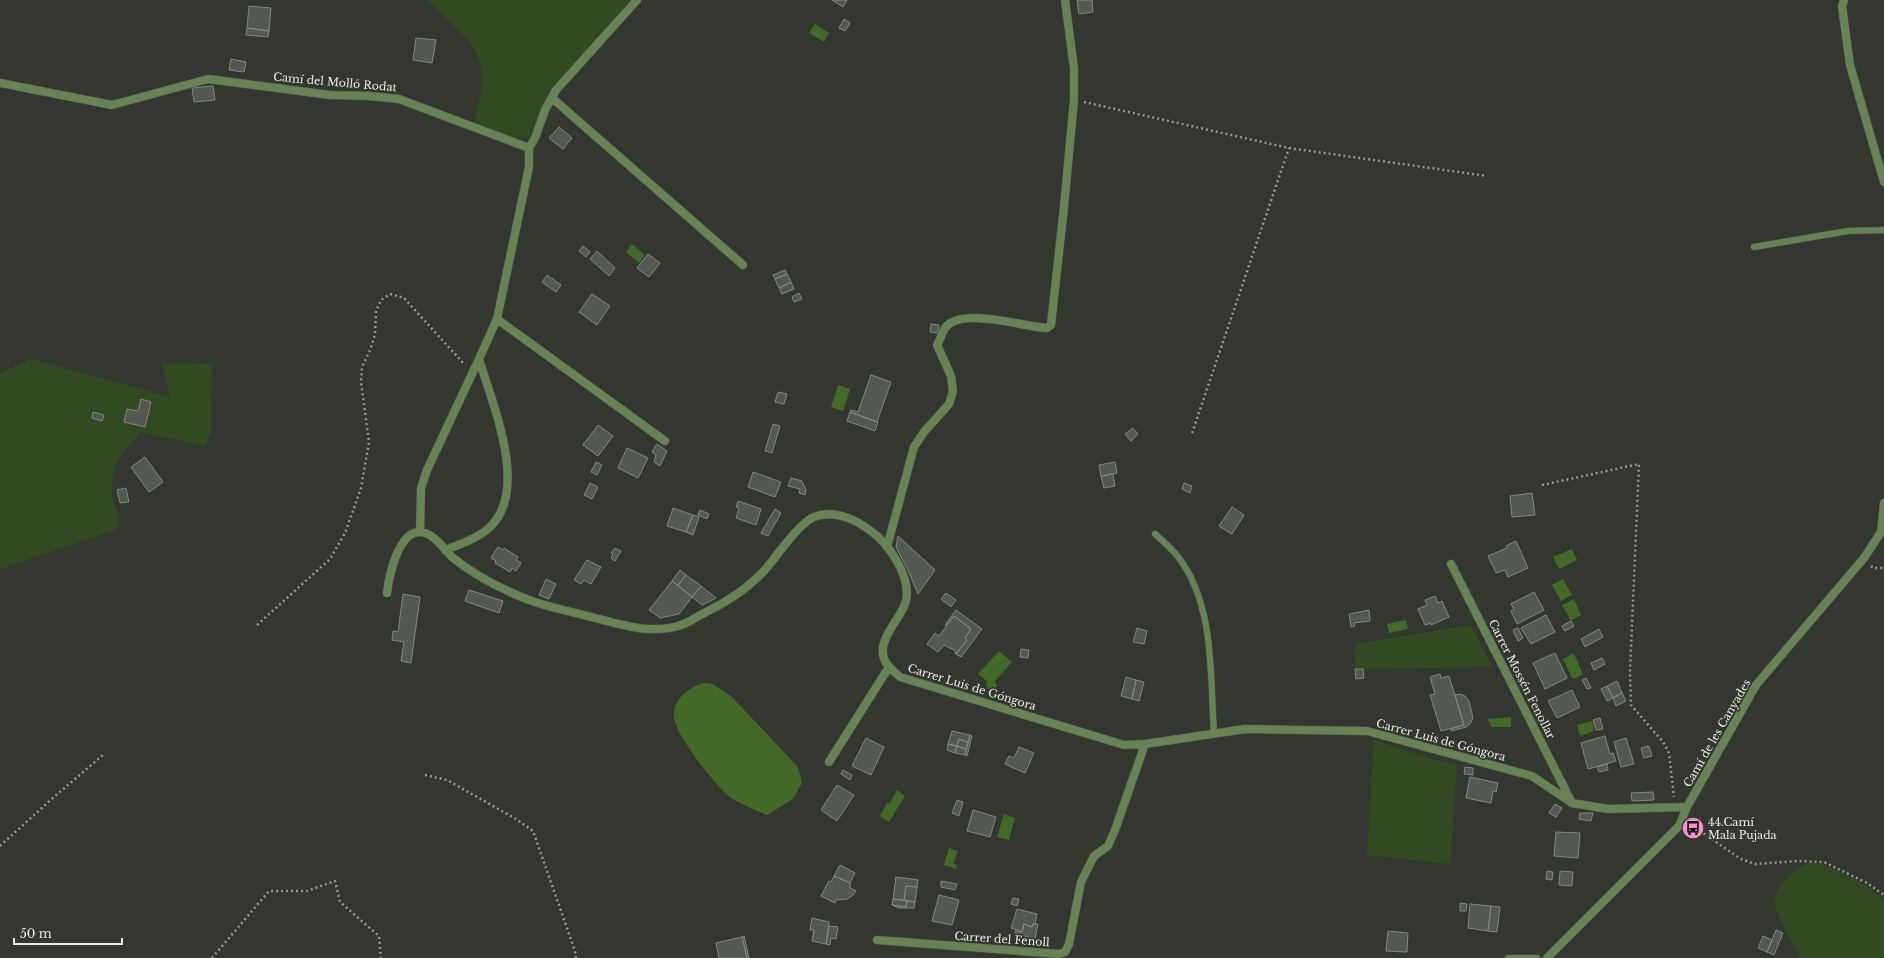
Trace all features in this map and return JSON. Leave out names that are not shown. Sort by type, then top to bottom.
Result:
[{"type":"street","points":[[420,532],[421,488],[427,470],[497,319],[528,168],[529,148],[556,90],[637,0]]},
{"type":"street","points":[[887,547],[914,448],[924,432],[949,404],[953,391],[952,376],[937,345],[946,327],[959,318],[974,317],[1034,327],[1047,328],[1050,325],[1064,215],[1074,100],[1074,68],[1065,0]]},
{"type":"street","points":[[1844,0],[1842,6],[1850,65],[1884,182]]},
{"type":"street","name":"Camí del Molló Rodat","points":[[0,83],[112,105],[208,79],[330,95],[369,96],[399,99],[529,148]]},
{"type":"street","points":[[552,98],[744,264]]},
{"type":"street","points":[[497,319],[665,441]]},
{"type":"street","points":[[446,550],[472,539],[491,526],[502,513],[506,500],[509,482],[506,456],[479,359]]},
{"type":"street","name":"Camí de les Canyades","points":[[1547,958],[1679,826],[1687,807],[1756,685],[1864,558],[1881,532],[1884,503]]},
{"type":"street","points":[[388,593],[389,577],[398,553],[411,535],[425,532],[470,571],[495,586],[547,606],[616,624],[644,629],[676,626],[718,607],[764,571],[803,524],[814,517],[838,515],[849,518],[870,530],[887,547],[899,566],[905,580],[907,591],[906,602],[885,638],[883,647],[884,657],[890,667],[830,762]]},
{"type":"street","name":"Carrer Mossén Fenollar","points":[[1451,564],[1572,803]]},
{"type":"street","name":"Carrer Luis de Góngora","points":[[890,667],[900,677],[1124,745],[1145,744],[1245,729],[1367,731],[1532,776],[1572,803],[1608,809],[1687,807]]},
{"type":"street","name":"Carrer del Fenoll","points":[[877,940],[1059,954],[1065,952],[1069,944],[1081,882],[1094,856],[1108,846],[1116,830],[1145,744]]},
{"type":"lane","points":[[1754,247],[1848,231],[1884,230]]},
{"type":"lane","points":[[1155,534],[1179,558],[1196,589],[1207,623],[1214,734]]},
{"type":"lane","points":[[1508,958],[1537,958]]},
{"type":"path","points":[[1074,100],[1289,148],[1487,176]]},
{"type":"path","points":[[1192,433],[1289,148]]},
{"type":"path","points":[[257,626],[330,559],[345,533],[361,488],[369,442],[361,382],[362,367],[375,335],[376,311],[381,300],[390,294],[404,298],[472,373]]},
{"type":"path","points":[[1542,485],[1639,464],[1630,671],[1631,705],[1663,742],[1669,753],[1675,807]]},
{"type":"path","points":[[0,846],[103,755]]},
{"type":"path","points":[[426,775],[447,780],[516,819],[533,831],[575,951],[576,958]]},
{"type":"path","points":[[1682,819],[1741,859],[1748,862],[1755,864],[1798,861],[1824,862],[1867,883],[1884,895]]},
{"type":"path","points":[[212,958],[269,891],[307,891],[335,881],[340,902],[379,936],[381,958]]},
{"type":"shaded area","points":[[427,0],[630,0],[595,41],[552,87],[529,137],[516,140],[474,122],[480,99],[482,80],[476,52],[457,28]]},
{"type":"shaded area","points":[[815,24],[829,33],[824,42],[809,33]]},
{"type":"shaded area","points":[[632,244],[645,255],[639,263],[626,252]]},
{"type":"shaded area","points":[[31,359],[170,397],[162,363],[212,364],[211,433],[205,446],[141,432],[122,454],[114,470],[112,497],[119,520],[118,527],[115,530],[0,569],[0,373]]},
{"type":"shaded area","points":[[838,385],[850,389],[843,411],[831,407]]},
{"type":"shaded area","points":[[1572,549],[1577,560],[1559,569],[1553,557]]},
{"type":"shaded area","points":[[1563,579],[1572,595],[1561,601],[1552,585]]},
{"type":"shaded area","points":[[1574,599],[1581,615],[1571,621],[1562,605]]},
{"type":"shaded area","points":[[1406,620],[1408,629],[1389,633],[1387,624]]},
{"type":"shaded area","points":[[1471,625],[1492,667],[1355,669],[1356,644]]},
{"type":"shaded area","points":[[999,651],[1012,662],[995,681],[997,686],[994,690],[990,690],[986,686],[987,681],[978,674]]},
{"type":"shaded area","points":[[1574,654],[1583,674],[1574,679],[1572,678],[1563,659]]},
{"type":"shaded area","points":[[704,683],[713,684],[731,696],[798,767],[802,783],[793,799],[767,815],[737,802],[723,791],[697,760],[681,736],[674,717],[676,705],[679,699],[693,687]]},
{"type":"shaded area","points":[[1511,717],[1511,727],[1492,727],[1487,719]]},
{"type":"shaded area","points":[[1592,721],[1594,731],[1580,736],[1577,725]]},
{"type":"shaded area","points":[[1374,740],[1432,759],[1457,765],[1450,864],[1367,855]]},
{"type":"shaded area","points":[[897,790],[905,796],[889,822],[880,816],[887,803],[889,804]]},
{"type":"shaded area","points":[[1004,814],[1015,818],[1009,840],[997,837]]},
{"type":"shaded area","points":[[949,848],[958,851],[953,864],[957,865],[956,869],[944,865]]},
{"type":"shaded area","points":[[1814,862],[1832,868],[1850,877],[1884,899],[1884,958],[1800,958],[1780,918],[1775,902],[1775,895],[1793,872],[1802,866]]},
{"type":"building","points":[[832,0],[847,0],[843,7]]},
{"type":"building","points":[[1077,0],[1092,0],[1093,12],[1079,14]]},
{"type":"building","points":[[249,6],[271,8],[269,31],[247,28]]},
{"type":"building","points":[[844,19],[850,23],[845,31],[839,28]]},
{"type":"building","points":[[247,28],[269,31],[268,37],[246,35]]},
{"type":"building","points":[[416,38],[436,40],[432,63],[413,60]]},
{"type":"building","points":[[231,59],[246,62],[244,72],[229,70]]},
{"type":"building","points":[[213,86],[215,100],[194,102],[192,88]]},
{"type":"building","points":[[559,127],[572,138],[563,149],[549,138]]},
{"type":"building","points":[[583,246],[590,252],[586,257],[579,251]]},
{"type":"building","points":[[597,251],[615,268],[609,276],[590,259]]},
{"type":"building","points":[[648,254],[660,263],[649,277],[637,268]]},
{"type":"building","points":[[785,270],[787,274],[775,279],[773,275]]},
{"type":"building","points":[[787,274],[791,282],[779,288],[775,279]]},
{"type":"building","points":[[547,275],[561,285],[556,292],[542,282]]},
{"type":"building","points":[[791,282],[794,289],[782,294],[779,288]]},
{"type":"building","points":[[799,293],[802,299],[794,302],[792,297]]},
{"type":"building","points":[[592,294],[610,306],[597,325],[579,312]]},
{"type":"building","points":[[931,324],[939,325],[938,333],[930,332]]},
{"type":"building","points":[[871,375],[891,382],[877,422],[850,412],[851,410],[858,412]]},
{"type":"building","points":[[778,392],[787,394],[784,404],[775,402]]},
{"type":"building","points":[[141,399],[151,402],[145,427],[124,422],[127,409],[138,411]]},
{"type":"building","points":[[93,412],[104,415],[102,421],[92,418]]},
{"type":"building","points":[[850,412],[878,422],[875,431],[847,421]]},
{"type":"building","points":[[773,424],[780,426],[772,453],[765,451]]},
{"type":"building","points":[[598,425],[613,436],[598,456],[583,445]]},
{"type":"building","points":[[1133,428],[1138,434],[1131,441],[1125,434]]},
{"type":"building","points":[[657,444],[667,451],[660,466],[654,462],[656,455],[652,452]]},
{"type":"building","points":[[627,448],[648,458],[638,478],[618,468]]},
{"type":"building","points":[[145,457],[163,482],[149,492],[131,467]]},
{"type":"building","points":[[596,462],[602,465],[597,475],[591,472]]},
{"type":"building","points":[[1115,462],[1117,473],[1101,476],[1099,465]]},
{"type":"building","points":[[753,472],[781,482],[775,497],[748,487]]},
{"type":"building","points":[[1113,474],[1115,486],[1104,488],[1101,476]]},
{"type":"building","points":[[791,478],[802,481],[806,490],[805,495],[799,493],[800,489],[788,486]]},
{"type":"building","points":[[590,483],[598,487],[592,499],[584,495]]},
{"type":"building","points":[[1184,483],[1192,486],[1190,493],[1182,489]]},
{"type":"building","points":[[126,488],[129,502],[120,503],[117,490]]},
{"type":"building","points":[[1532,493],[1535,515],[1512,517],[1510,496]]},
{"type":"building","points":[[738,501],[761,509],[756,525],[736,518],[739,508],[736,507]]},
{"type":"building","points":[[1232,507],[1244,515],[1232,534],[1219,526]]},
{"type":"building","points":[[673,508],[693,515],[686,532],[667,526]]},
{"type":"building","points":[[775,509],[781,513],[768,536],[761,533]]},
{"type":"building","points":[[700,510],[709,514],[707,519],[698,515]]},
{"type":"building","points":[[693,515],[699,517],[693,535],[686,532]]},
{"type":"building","points":[[898,536],[935,570],[918,594],[896,547]]},
{"type":"building","points":[[1516,541],[1528,568],[1508,577],[1505,570],[1496,573],[1488,556],[1507,548],[1506,546]]},
{"type":"building","points":[[498,547],[503,550],[504,548],[518,557],[516,560],[521,563],[516,571],[512,568],[510,572],[495,563],[496,561],[491,558]]},
{"type":"building","points":[[615,548],[621,551],[615,561],[611,558],[613,555],[611,553]]},
{"type":"building","points":[[587,560],[601,567],[591,584],[584,580],[581,584],[574,580]]},
{"type":"building","points":[[680,570],[686,575],[678,585],[672,581]]},
{"type":"building","points":[[686,575],[701,586],[692,597],[678,585]]},
{"type":"building","points":[[546,579],[556,584],[549,599],[539,595]]},
{"type":"building","points":[[672,581],[692,597],[679,614],[660,618],[649,610]]},
{"type":"building","points":[[701,586],[716,598],[702,605],[692,597]]},
{"type":"building","points":[[469,590],[503,601],[499,613],[465,601]]},
{"type":"building","points":[[1534,592],[1544,610],[1517,624],[1511,611],[1514,609],[1511,604]]},
{"type":"building","points":[[946,593],[956,600],[951,607],[941,599]]},
{"type":"building","points":[[403,594],[420,597],[411,663],[401,661],[404,642],[392,640],[393,631],[398,632]]},
{"type":"building","points":[[1435,596],[1438,603],[1442,601],[1449,617],[1431,625],[1431,623],[1425,625],[1418,609],[1427,605],[1425,600]]},
{"type":"building","points":[[956,610],[982,629],[961,657],[956,654],[967,640],[965,638],[971,629],[954,616],[946,626],[945,625]]},
{"type":"building","points":[[1369,610],[1370,621],[1354,623],[1355,626],[1351,627],[1349,614]]},
{"type":"building","points":[[1546,615],[1555,632],[1531,644],[1521,628]]},
{"type":"building","points":[[954,616],[971,629],[965,638],[967,640],[956,654],[956,651],[944,645],[938,652],[927,644],[935,633],[939,636]]},
{"type":"building","points":[[1571,621],[1574,626],[1565,631],[1562,626]]},
{"type":"building","points":[[1137,628],[1147,631],[1144,644],[1133,642]]},
{"type":"building","points":[[1518,628],[1523,638],[1518,641],[1513,630]]},
{"type":"building","points":[[1599,629],[1603,637],[1585,647],[1581,639]]},
{"type":"building","points":[[1021,649],[1029,650],[1028,658],[1020,657]]},
{"type":"building","points":[[1555,653],[1567,678],[1545,689],[1533,663]]},
{"type":"building","points":[[1602,658],[1605,664],[1594,670],[1591,663]]},
{"type":"building","points":[[1355,669],[1363,669],[1364,678],[1356,679]]},
{"type":"building","points":[[1440,674],[1441,678],[1449,676],[1464,725],[1441,731],[1430,695],[1435,694],[1430,677]]},
{"type":"building","points":[[1126,677],[1136,680],[1132,699],[1121,696]]},
{"type":"building","points":[[1586,678],[1591,688],[1587,689],[1582,680]]},
{"type":"building","points":[[1136,680],[1144,682],[1139,701],[1132,699]]},
{"type":"building","points":[[1617,681],[1622,693],[1613,698],[1607,686]]},
{"type":"building","points":[[1607,686],[1613,698],[1607,701],[1601,689]]},
{"type":"building","points":[[1572,690],[1580,707],[1557,718],[1548,701]]},
{"type":"building","points":[[1622,693],[1626,701],[1616,706],[1613,698]]},
{"type":"building","points":[[1460,694],[1465,696],[1469,701],[1473,718],[1470,724],[1466,727],[1451,731],[1451,729],[1464,725],[1455,695]]},
{"type":"building","points":[[1600,718],[1603,729],[1596,730],[1593,720]]},
{"type":"building","points":[[952,731],[970,735],[968,742],[959,739],[957,746],[948,744]]},
{"type":"building","points":[[970,735],[972,736],[967,756],[965,755]]},
{"type":"building","points":[[1605,736],[1610,754],[1613,753],[1616,761],[1588,769],[1581,743]]},
{"type":"building","points":[[866,738],[884,747],[871,775],[852,766]]},
{"type":"building","points":[[1626,738],[1634,764],[1621,767],[1614,742]]},
{"type":"building","points":[[959,739],[968,742],[966,749],[957,746]]},
{"type":"building","points":[[948,744],[957,746],[955,753],[947,750]]},
{"type":"building","points":[[957,746],[966,749],[965,755],[955,753]]},
{"type":"building","points":[[1649,746],[1652,756],[1644,758],[1641,748]]},
{"type":"building","points":[[1019,747],[1034,753],[1025,773],[1005,764],[1009,756],[1014,758]]},
{"type":"building","points":[[1607,764],[1608,770],[1599,772],[1597,767]]},
{"type":"building","points":[[1465,767],[1473,768],[1473,775],[1464,774]]},
{"type":"building","points":[[843,770],[852,775],[850,780],[841,774]]},
{"type":"building","points":[[1470,777],[1498,783],[1496,792],[1493,791],[1491,803],[1466,798]]},
{"type":"building","points":[[837,785],[854,795],[837,821],[821,810]]},
{"type":"building","points":[[1653,792],[1654,800],[1632,801],[1631,793]]},
{"type":"building","points":[[957,800],[963,802],[959,816],[952,813]]},
{"type":"building","points":[[1555,804],[1562,808],[1556,817],[1549,813]]},
{"type":"building","points":[[973,810],[996,817],[990,837],[967,831]]},
{"type":"building","points":[[1580,813],[1593,813],[1591,821],[1579,819]]},
{"type":"building","points":[[1556,832],[1580,833],[1578,858],[1554,856]]},
{"type":"building","points":[[840,865],[855,873],[850,883],[834,876]]},
{"type":"building","points":[[1547,871],[1553,872],[1552,880],[1546,879]]},
{"type":"building","points":[[1560,871],[1573,872],[1572,886],[1559,885]]},
{"type":"building","points":[[834,876],[850,883],[850,888],[856,891],[847,899],[836,900],[835,903],[821,896],[829,881],[831,882]]},
{"type":"building","points":[[896,877],[918,880],[917,887],[906,886],[904,900],[893,899]]},
{"type":"building","points":[[941,881],[957,884],[955,890],[941,887]]},
{"type":"building","points":[[906,886],[917,887],[915,902],[904,900]]},
{"type":"building","points":[[939,895],[959,900],[952,925],[932,921]]},
{"type":"building","points":[[1013,898],[1019,899],[1017,906],[1011,904]]},
{"type":"building","points":[[893,899],[907,901],[906,907],[892,905]]},
{"type":"building","points":[[907,901],[915,902],[914,908],[899,908],[892,905],[906,907]]},
{"type":"building","points":[[1460,903],[1467,904],[1466,911],[1460,911]]},
{"type":"building","points":[[1470,904],[1491,906],[1488,931],[1468,928]]},
{"type":"building","points":[[1491,906],[1500,907],[1497,932],[1488,931]]},
{"type":"building","points":[[1017,909],[1037,914],[1035,924],[1033,924],[1032,927],[1024,924],[1022,932],[1011,928]]},
{"type":"building","points":[[812,918],[829,922],[826,944],[812,941],[814,930],[810,930]]},
{"type":"building","points":[[1024,924],[1032,927],[1033,924],[1038,924],[1035,939],[1015,933],[1015,931],[1022,932]]},
{"type":"building","points":[[829,926],[838,927],[836,939],[831,938],[830,945],[826,944]]},
{"type":"building","points":[[1776,930],[1783,933],[1774,955],[1767,952]]},
{"type":"building","points":[[1388,931],[1408,933],[1407,952],[1386,951]]},
{"type":"building","points":[[744,936],[749,958],[747,958],[742,937]]},
{"type":"building","points":[[1763,936],[1772,940],[1767,952],[1758,948]]},
{"type":"building","points":[[742,937],[747,958],[719,958],[716,943]]},
{"type":"place","name":"44.Camí Mala Pujada","points":[[1693,828]]}]
